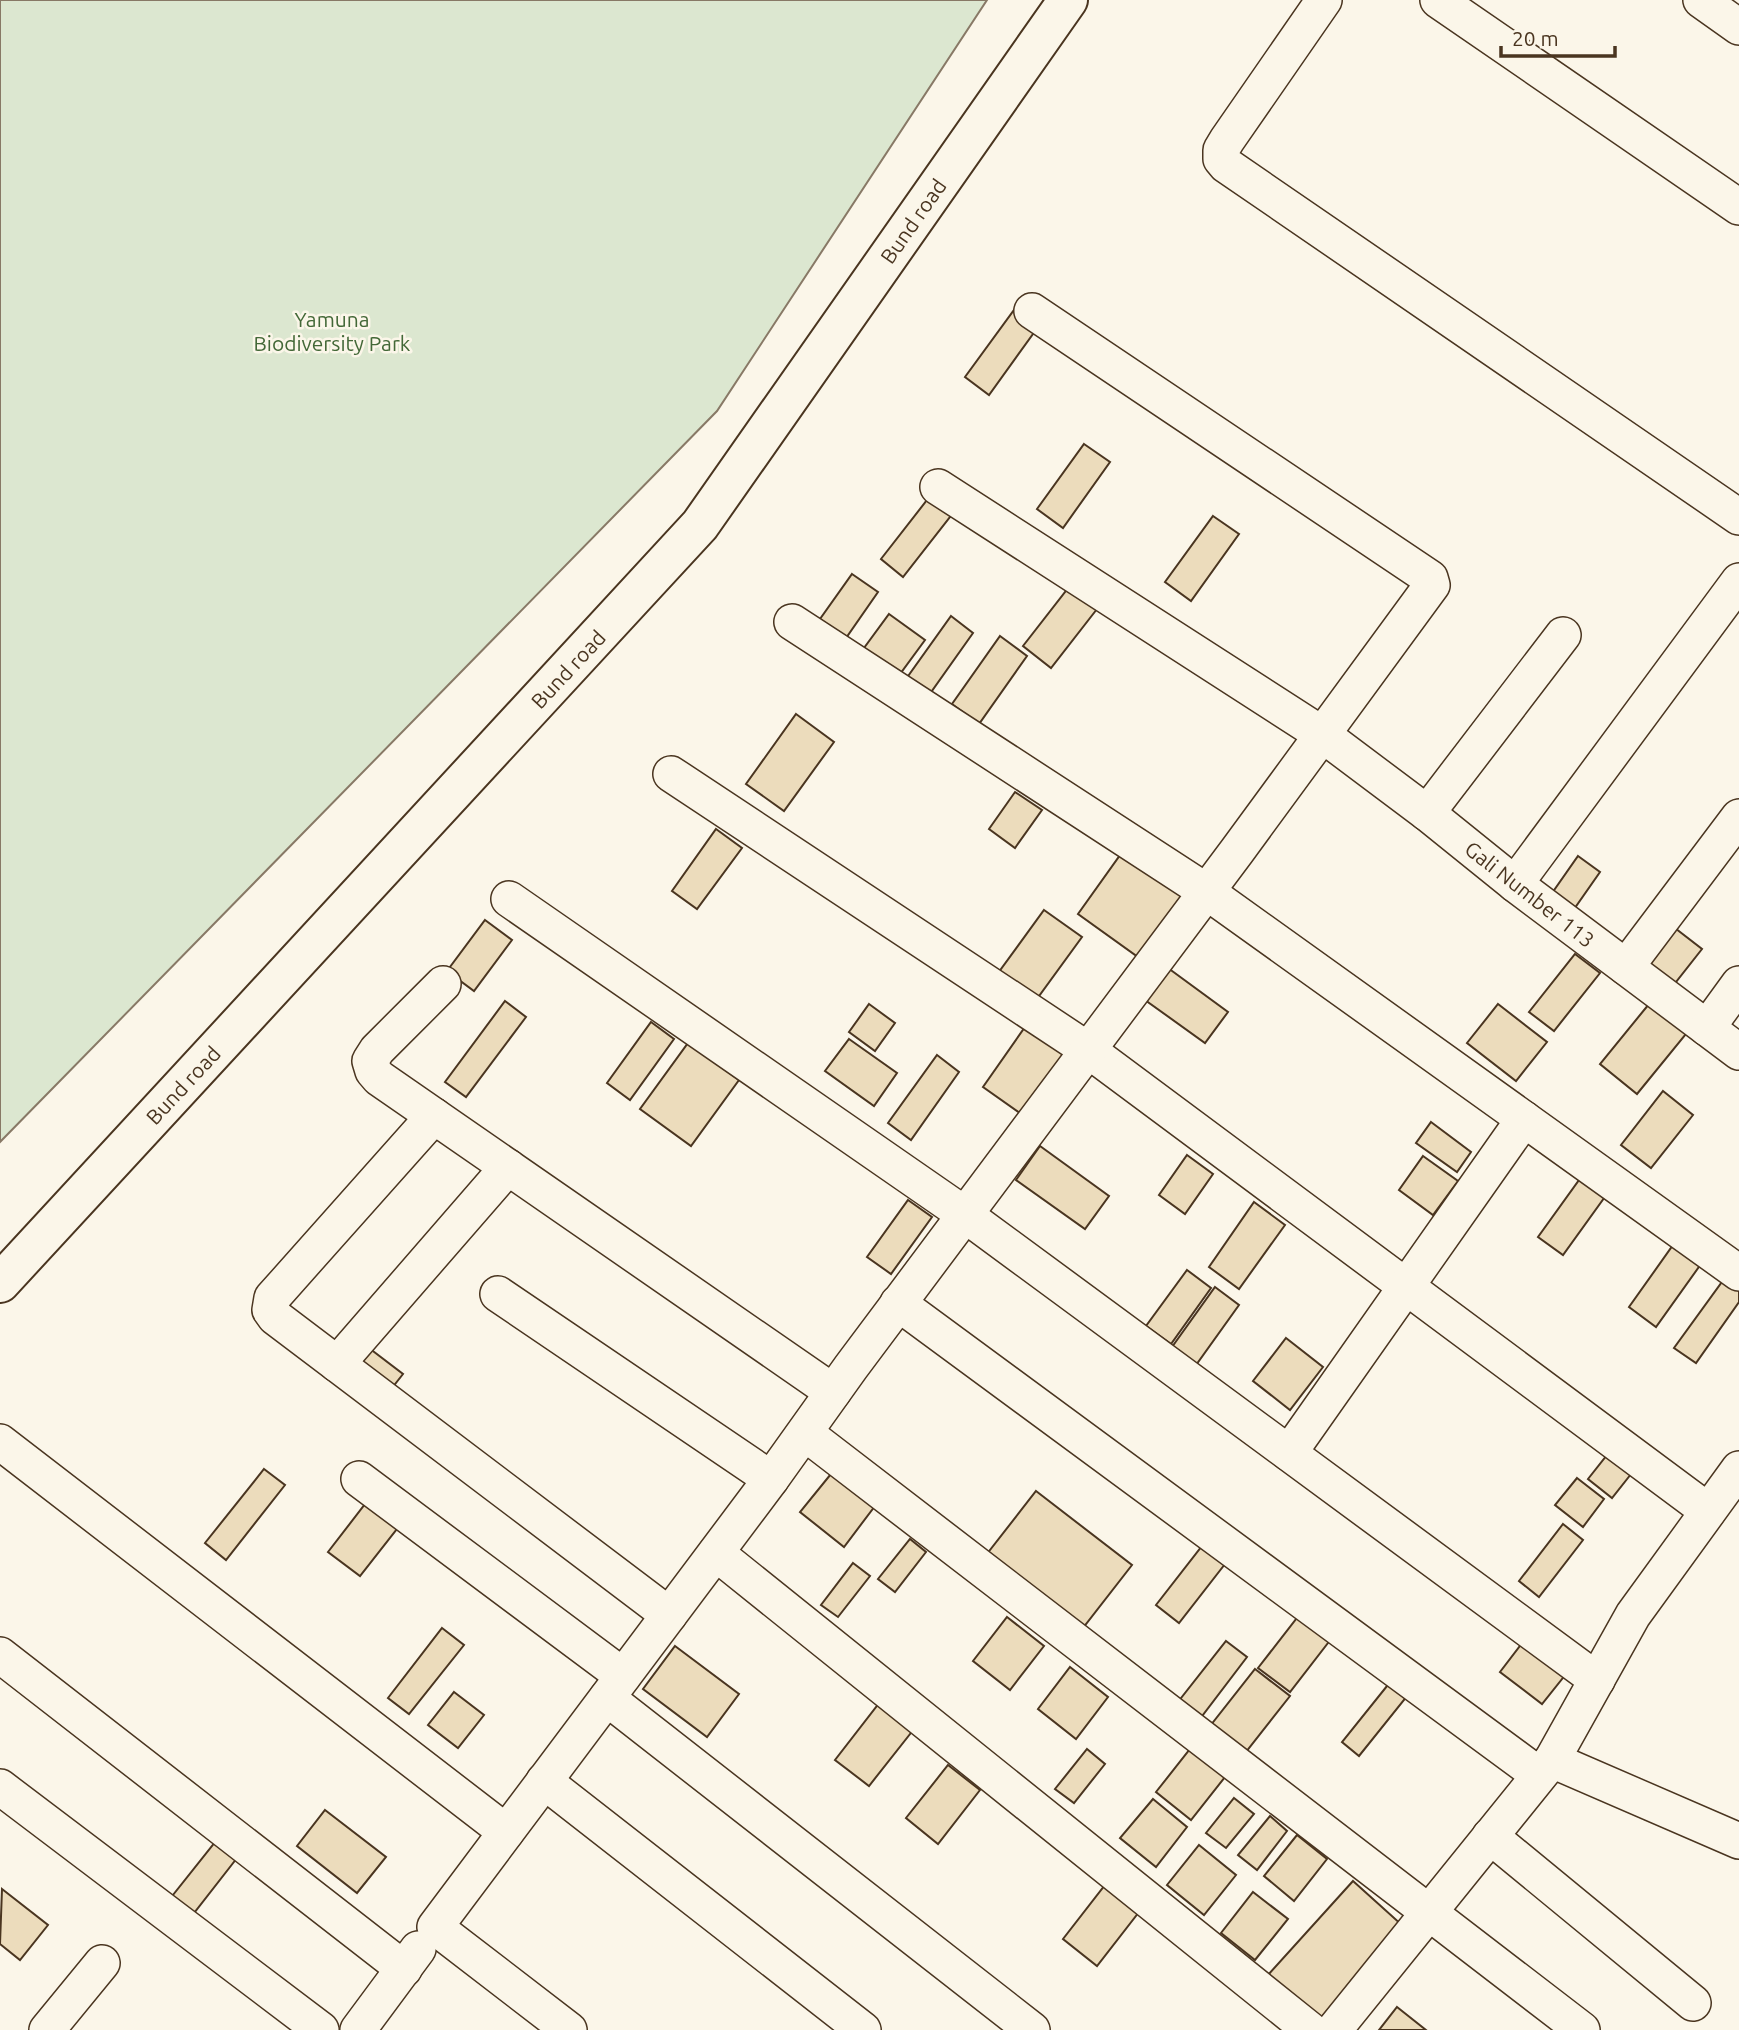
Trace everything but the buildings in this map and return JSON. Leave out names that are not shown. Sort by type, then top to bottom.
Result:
[{"type":"street","name":"Bund road","points":[[0,1283],[701,525],[1068,0]]},
{"type":"street","points":[[1324,0],[1221,150],[1221,159],[1237,173],[1739,517]]},
{"type":"street","points":[[1438,0],[1739,207]]},
{"type":"street","points":[[1701,0],[1739,27]]},
{"type":"street","points":[[358,2030],[716,1553],[898,1303],[1207,892],[1432,585],[1430,579],[1032,311]]},
{"type":"street","name":"Gali Number 113","points":[[938,487],[1323,734],[1515,884],[1739,1052]]},
{"type":"street","points":[[1515,884],[1739,581]]},
{"type":"street","points":[[792,622],[1207,892],[1739,1273]]},
{"type":"street","points":[[1427,813],[1563,635]]},
{"type":"street","points":[[671,774],[1088,1051],[1708,1511]]},
{"type":"street","points":[[1626,967],[1739,817]]},
{"type":"street","points":[[509,899],[964,1214],[1597,1680]]},
{"type":"street","points":[[443,984],[370,1060],[373,1071],[379,1078],[833,1392]]},
{"type":"street","points":[[1707,1028],[1739,984]]},
{"type":"street","points":[[434,1116],[270,1303],[270,1310],[275,1317],[669,1615]]},
{"type":"street","points":[[1289,1453],[1524,1119]]},
{"type":"street","points":[[337,1364],[508,1167]]},
{"type":"street","points":[[498,1294],[771,1479]]},
{"type":"street","points":[[898,1303],[1545,1768],[1739,1841]]},
{"type":"street","points":[[805,1433],[1581,2030]]},
{"type":"street","points":[[0,1442],[506,1832]]},
{"type":"street","points":[[1334,2030],[1545,1768],[1633,1615],[1739,1469]]},
{"type":"street","points":[[359,1479],[1032,2030]]},
{"type":"street","points":[[716,1553],[1310,2030]]},
{"type":"street","points":[[0,1655],[404,1969]]},
{"type":"street","points":[[544,1781],[863,2030]]},
{"type":"street","points":[[0,1787],[321,2030]]},
{"type":"street","points":[[1490,1836],[1693,2003]]},
{"type":"street","points":[[435,1927],[569,2030]]},
{"type":"street","points":[[47,2030],[102,1963]]},
{"type":"green space","name":"Yamuna Biodiversity Park","points":[[0,0],[987,0],[717,411],[0,1142]]}]
